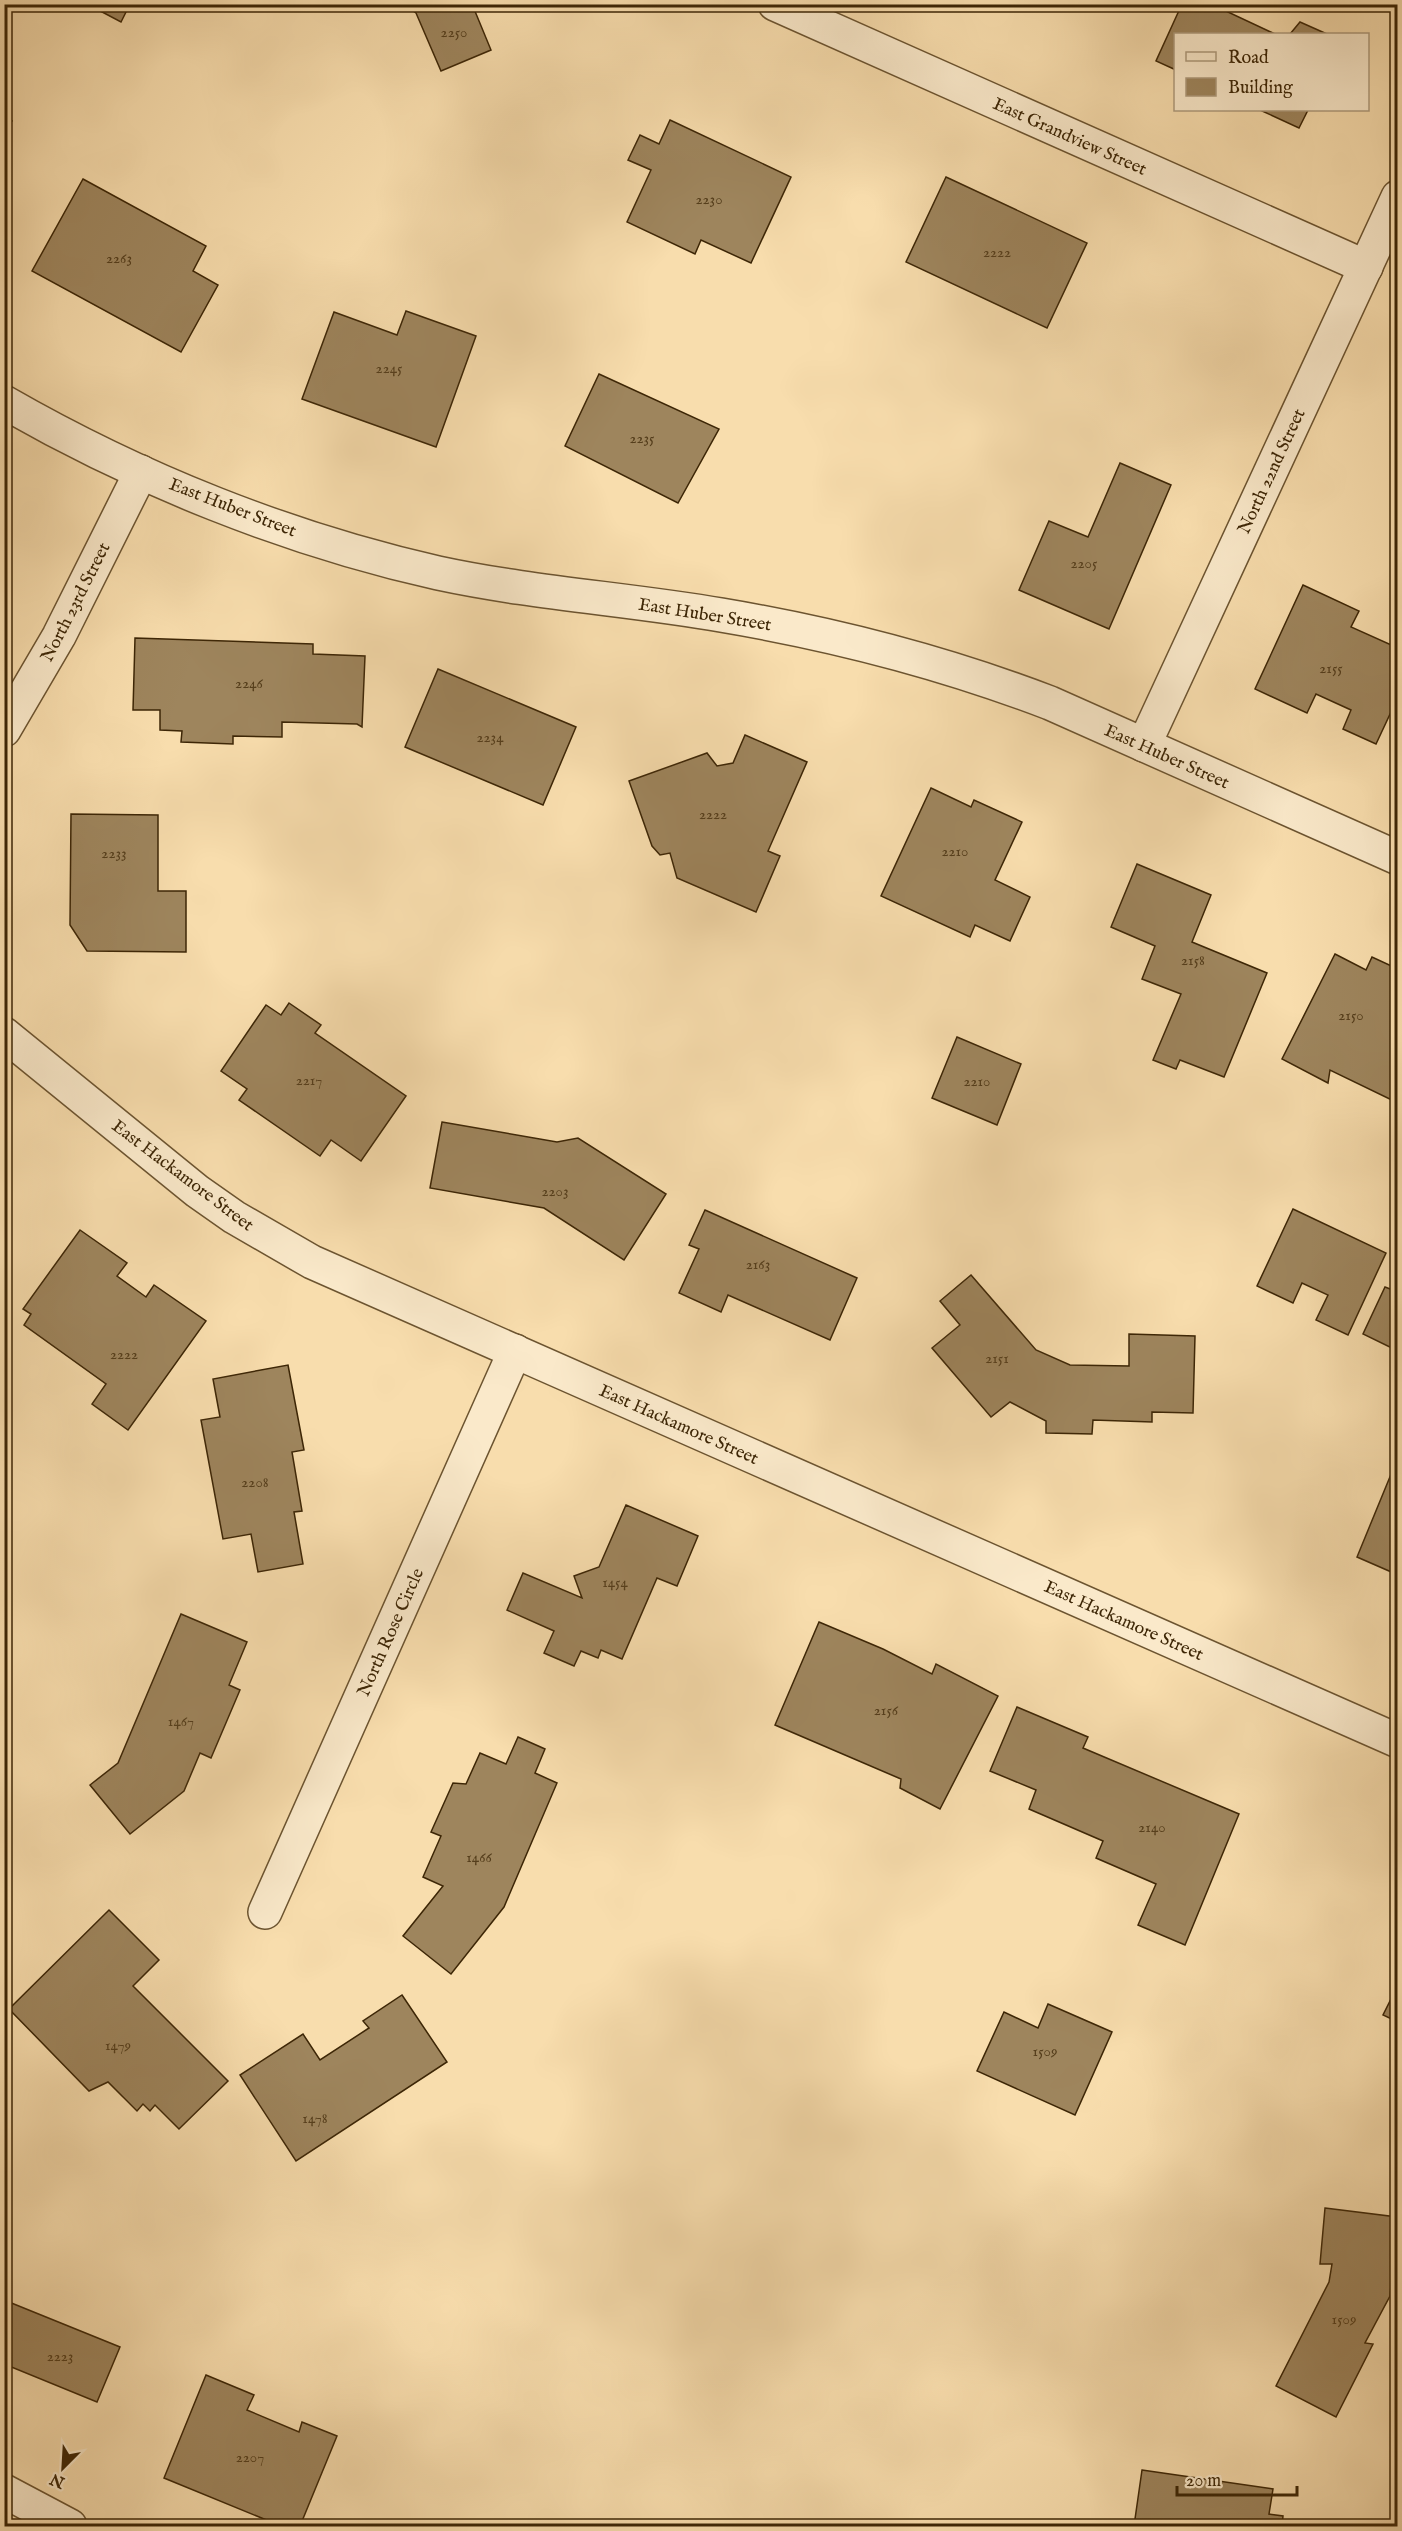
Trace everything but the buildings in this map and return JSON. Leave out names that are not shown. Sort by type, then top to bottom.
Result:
[{"type":"street","name":"East Grandview Street","points":[[775,4],[1366,267]]},
{"type":"street","name":"North 22nd Street","points":[[1144,745],[1398,197]]},
{"type":"street","name":"East Huber Street","points":[[4,402],[60,433],[141,472],[317,540],[437,573],[494,584],[728,616],[928,660],[1050,703],[1398,858]]},
{"type":"street","name":"North 23rd Street","points":[[4,730],[59,636],[141,472]]},
{"type":"street","name":"East Hackamore Street","points":[[4,1034],[197,1191],[234,1217],[312,1262],[1398,1742]]},
{"type":"street","name":"North Rose Circle","points":[[265,1912],[515,1351]]},
{"type":"street","points":[[4,2491],[70,2526]]}]
